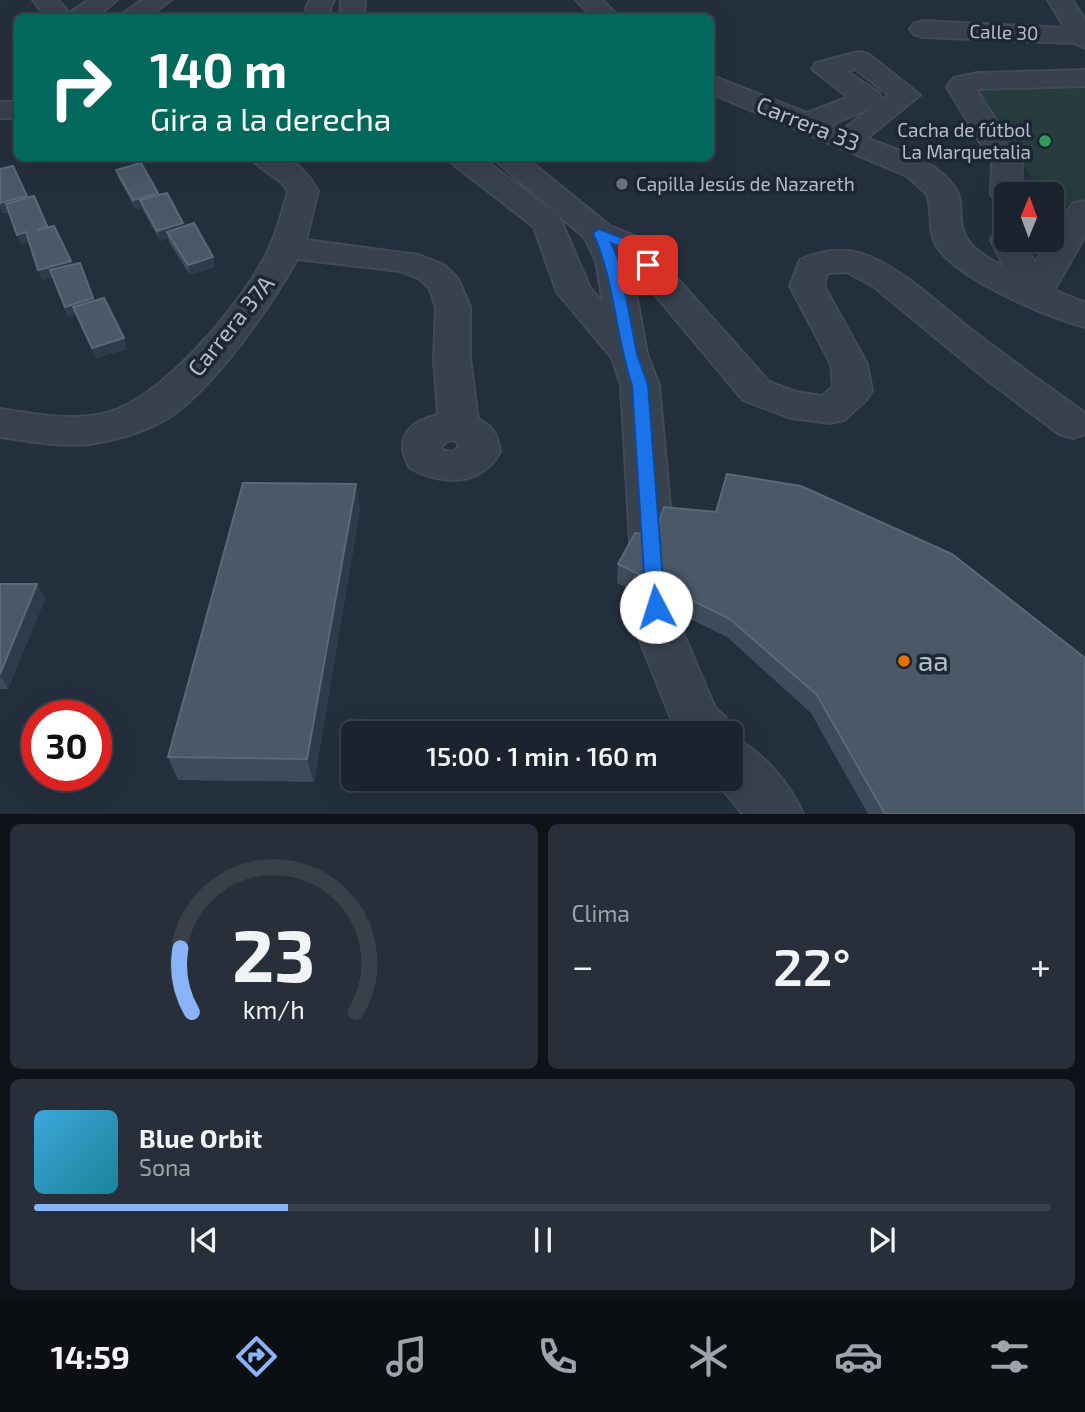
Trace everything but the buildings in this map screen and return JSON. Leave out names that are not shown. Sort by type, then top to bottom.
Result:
[{"type":"street","points":[[45,0],[57,14]]},
{"type":"street","points":[[84,14],[106,0]]},
{"type":"street","points":[[136,14],[159,0]]},
{"type":"street","points":[[588,0],[604,14]]},
{"type":"street","points":[[1060,0],[1084,37]]},
{"type":"street","name":"Calle 30","points":[[923,29],[1084,37]]},
{"type":"street","points":[[1006,182],[1007,162],[961,87],[978,80],[1085,78]]},
{"type":"street","name":"Carrera 33","points":[[714,84],[837,126],[918,170],[937,183],[947,201],[947,230],[953,245],[969,261],[1085,316]]},
{"type":"street","name":"Carrera 37A","points":[[0,423],[59,430],[98,429],[151,410],[179,390],[253,305],[287,248],[303,191],[295,176],[274,161]]},
{"type":"street","points":[[468,161],[548,223],[574,292],[629,354]]},
{"type":"street","points":[[512,161],[599,233],[630,246],[666,283],[700,329],[757,391],[791,405],[830,410],[853,391],[849,364],[807,286],[812,267],[828,260],[855,263],[885,279],[999,370],[1073,424]]},
{"type":"street","points":[[1034,294],[1084,210]]},
{"type":"street","points":[[599,233],[612,261],[629,354],[640,385],[658,628],[697,721]]},
{"type":"street","points":[[287,248],[406,262],[432,272],[446,286],[453,307],[452,359],[459,426]]},
{"type":"street","points":[[1013,252],[1034,294]]},
{"type":"street","points":[[743,774],[777,814]]},
{"type":"green space","name":"Cacha de fútbol La Marquetalia","points":[[1085,82],[1085,206],[1064,207],[1064,182],[1035,182],[965,88]]},
{"type":"place","name":"Cacha de fútbol La Marquetalia","points":[[1045,141]]},
{"type":"place","name":"Capilla Jesús de Nazareth","points":[[622,184]]},
{"type":"place","name":"aa","points":[[904,661]]},
{"type":"route","points":[[648,265],[630,246],[599,233],[612,261],[629,354],[640,385],[656,607]]}]
